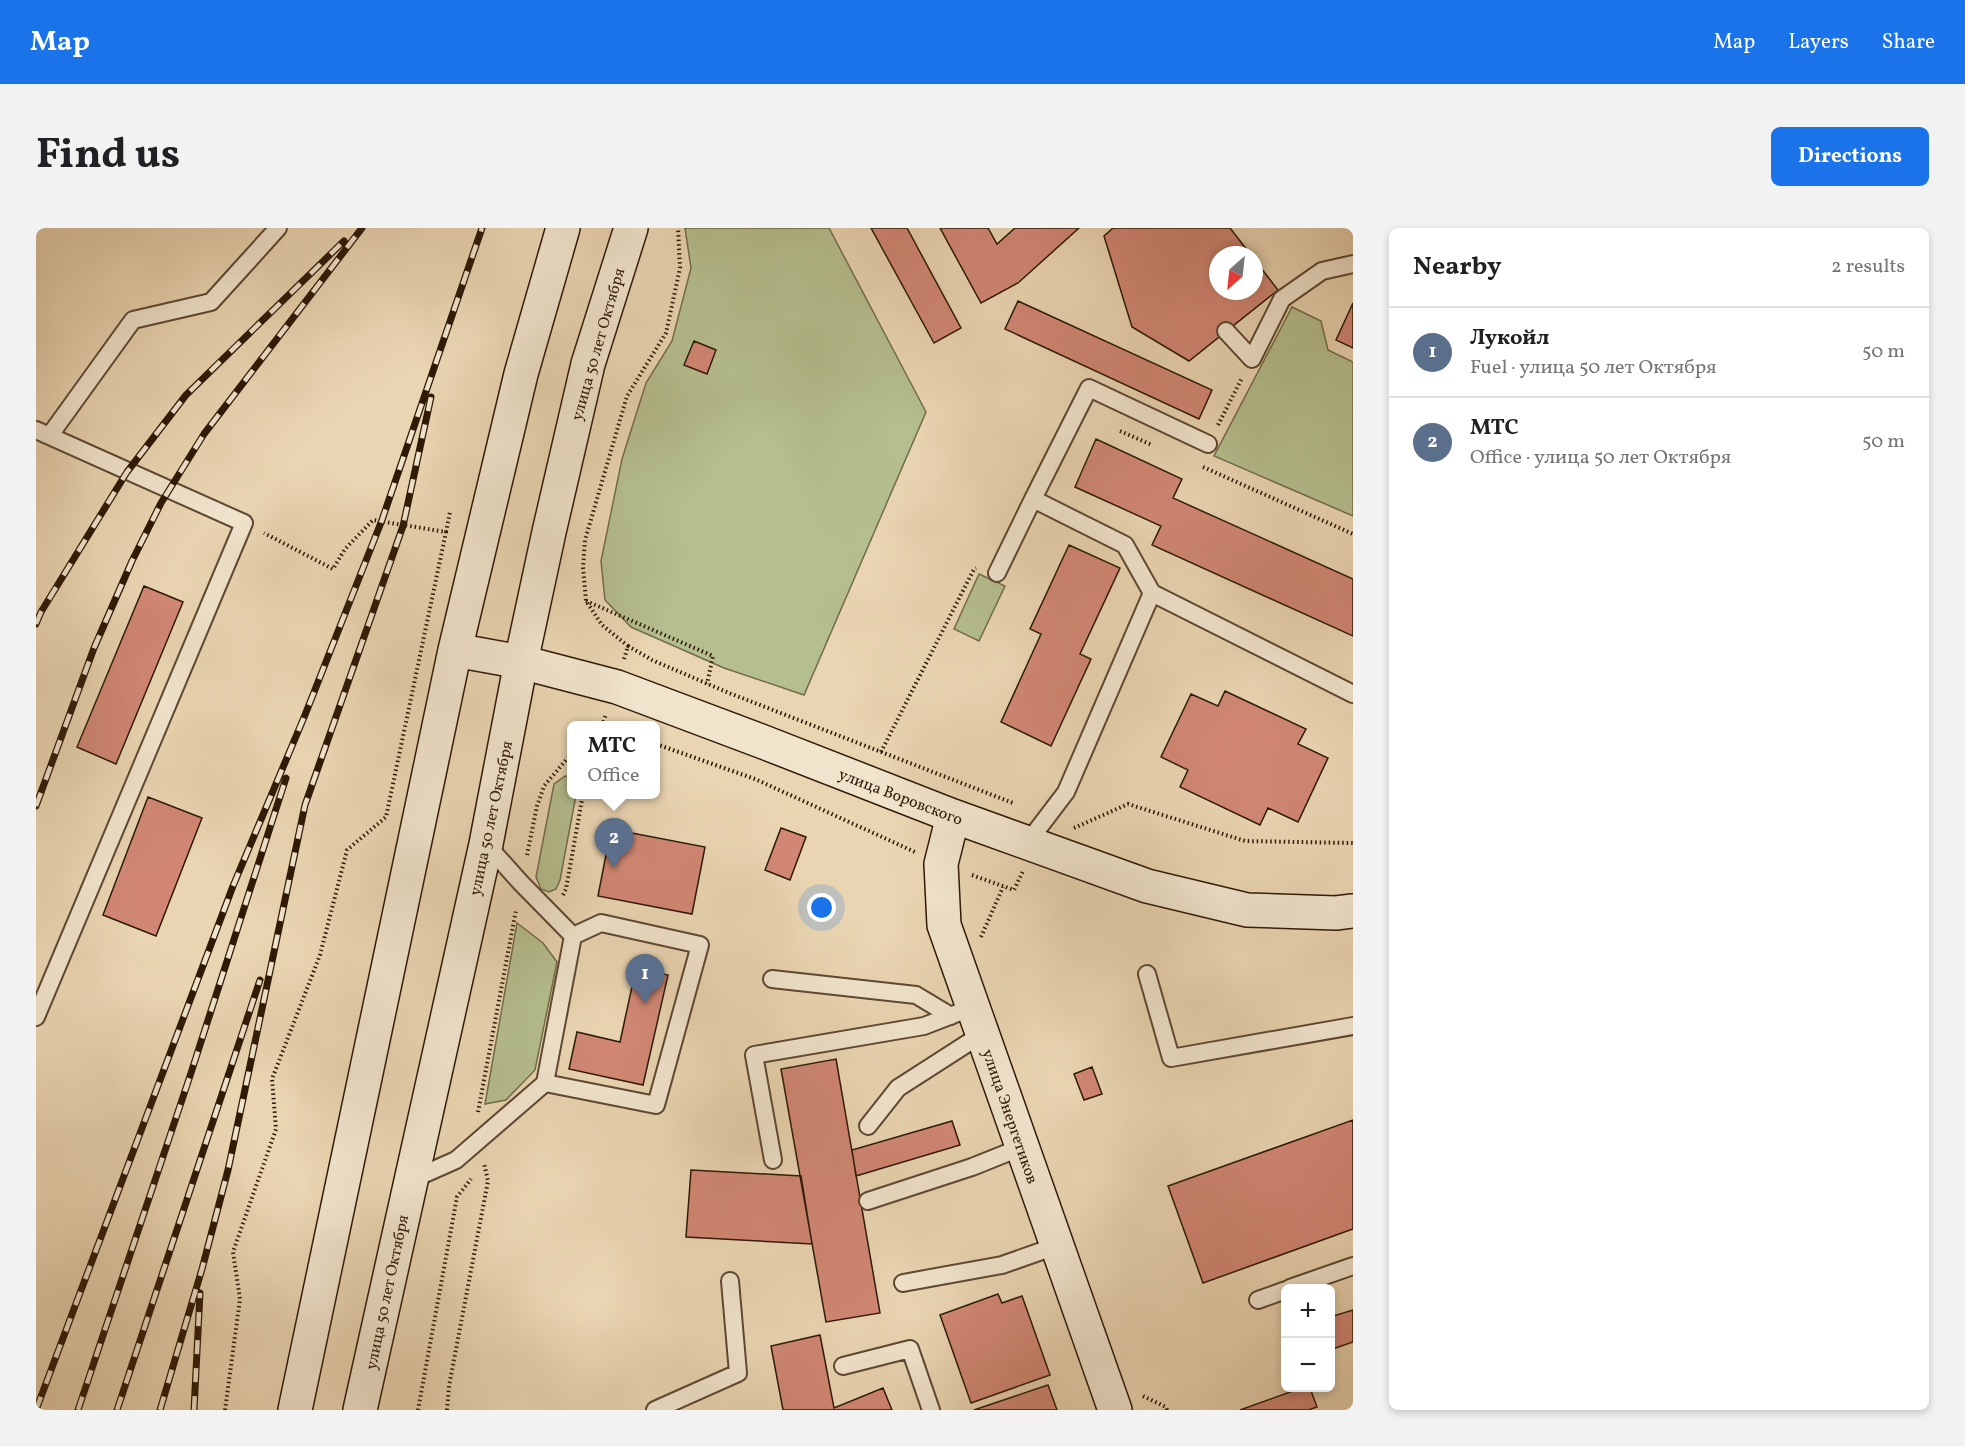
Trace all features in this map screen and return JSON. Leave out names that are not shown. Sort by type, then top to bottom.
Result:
[{"type":"main road","points":[[295,1410],[455,650],[520,374],[563,228]]},
{"type":"main road","name":"улица 50 лет Октября","points":[[360,1410],[486,844],[521,662],[588,364],[631,228]]},
{"type":"main road","name":"улица Воровского","points":[[455,650],[521,662],[616,687],[953,816],[1147,886],[1247,910],[1336,913],[1353,911]]},
{"type":"main road","name":"улица Энергетиков","points":[[953,816],[941,864],[944,925],[969,1019],[1022,1147],[1114,1410]]},
{"type":"lane","points":[[36,1017],[244,523],[43,432],[133,320],[211,302],[278,228]]},
{"type":"lane","points":[[1226,331],[1252,359],[1282,299],[1322,271],[1353,264]]},
{"type":"lane","points":[[1000,568],[1089,388],[1208,444]]},
{"type":"lane","points":[[1033,499],[1125,545],[1152,593],[1353,694]]},
{"type":"lane","points":[[1028,842],[1066,792],[1152,593]]},
{"type":"lane","points":[[486,844],[573,936]]},
{"type":"lane","points":[[545,1083],[656,1105],[700,945],[601,923],[573,936]]},
{"type":"lane","points":[[410,1181],[456,1160],[545,1083],[573,936]]},
{"type":"lane","points":[[1147,974],[1171,1058],[1353,1026]]},
{"type":"lane","points":[[772,979],[916,995],[969,1019]]},
{"type":"lane","points":[[868,1126],[898,1088],[969,1019]]},
{"type":"lane","points":[[773,1161],[754,1055],[969,1019]]},
{"type":"lane","points":[[868,1201],[972,1167],[1022,1147]]},
{"type":"lane","points":[[903,1283],[1002,1265],[1056,1245]]},
{"type":"lane","points":[[1301,1284],[1353,1266]]},
{"type":"lane","points":[[655,1410],[738,1373],[730,1281]]},
{"type":"lane","points":[[1258,1300],[1281,1292]]},
{"type":"lane","points":[[843,1366],[910,1349],[931,1410]]},
{"type":"path","points":[[678,228],[680,268],[666,333],[627,396],[585,540],[583,567],[586,600],[602,625],[628,646],[652,660],[707,684],[1078,826]]},
{"type":"path","points":[[1208,444],[1252,359]]},
{"type":"path","points":[[1120,431],[1162,449]]},
{"type":"path","points":[[1194,463],[1353,534]]},
{"type":"path","points":[[225,1410],[240,1299],[233,1252],[276,1129],[272,1079],[320,955],[347,850],[386,817],[450,512]]},
{"type":"path","points":[[244,523],[333,569],[345,549],[373,520],[446,532]]},
{"type":"path","points":[[882,752],[974,569],[1000,568]]},
{"type":"path","points":[[586,600],[713,656],[707,684]]},
{"type":"path","points":[[603,721],[628,646]]},
{"type":"path","points":[[478,1114],[537,806],[544,786],[567,759]]},
{"type":"path","points":[[981,936],[1003,886]]},
{"type":"path","points":[[418,1410],[457,1197],[468,1181],[485,1167],[488,1181],[449,1386],[447,1410]]},
{"type":"green space","points":[[685,228],[829,228],[926,412],[804,695],[724,668],[631,627],[605,600],[601,561],[622,459],[646,383],[672,341],[691,268]]},
{"type":"green space","points":[[1292,307],[1321,321],[1328,350],[1353,362],[1353,516],[1214,456]]},
{"type":"green space","points":[[979,574],[1005,586],[979,641],[954,629]]},
{"type":"green space","points":[[567,777],[567,799],[575,799],[560,880],[556,889],[549,892],[541,889],[536,877],[554,784]]},
{"type":"green space","points":[[517,923],[543,943],[557,962],[535,1070],[506,1100],[485,1104]]},
{"type":"building","points":[[871,228],[907,228],[961,328],[934,343]]},
{"type":"building","points":[[940,228],[988,228],[997,244],[1015,228],[1079,228],[1018,283],[981,303]]},
{"type":"building","points":[[1113,228],[1230,228],[1244,246],[1209,246],[1209,300],[1263,300],[1263,271],[1278,290],[1189,361],[1132,327],[1104,236]]},
{"type":"building","points":[[1018,301],[1212,390],[1199,419],[1005,329]]},
{"type":"building","points":[[1353,303],[1353,348],[1336,340]]},
{"type":"building","points":[[694,341],[716,350],[707,374],[684,365]]},
{"type":"building","points":[[1096,439],[1182,479],[1173,498],[1353,579],[1353,636],[1152,545],[1161,526],[1075,487]]},
{"type":"building","points":[[1069,545],[1120,568],[1080,654],[1091,659],[1051,746],[1001,722],[1041,634],[1030,629]]},
{"type":"building","points":[[144,586],[183,602],[116,764],[77,747]]},
{"type":"building","points":[[1225,691],[1306,729],[1298,744],[1328,758],[1298,822],[1268,808],[1260,825],[1180,787],[1188,770],[1161,757],[1191,694],[1218,706]]},
{"type":"building","points":[[148,797],[202,818],[156,936],[103,915]]},
{"type":"building","points":[[781,828],[806,837],[790,880],[765,870]]},
{"type":"building","points":[[611,829],[705,847],[692,914],[598,896]]},
{"type":"building","points":[[636,968],[668,975],[643,1085],[569,1069],[577,1032],[620,1042]]},
{"type":"building","points":[[836,1059],[880,1313],[826,1322],[781,1069]]},
{"type":"building","points":[[1092,1067],[1102,1094],[1084,1100],[1074,1074]]},
{"type":"building","points":[[1353,1120],[1353,1229],[1203,1283],[1168,1186]]},
{"type":"building","points":[[952,1121],[960,1145],[856,1176],[852,1150]]},
{"type":"building","points":[[691,1170],[801,1176],[812,1244],[686,1237]]},
{"type":"building","points":[[998,1294],[1002,1303],[1022,1296],[1050,1375],[971,1403],[940,1315]]},
{"type":"building","points":[[1353,1310],[1353,1342],[1335,1348],[1335,1338],[1335,1315]]},
{"type":"building","points":[[820,1335],[834,1408],[883,1388],[892,1410],[783,1410],[771,1346]]},
{"type":"building","points":[[1048,1385],[1057,1410],[974,1410]]},
{"type":"building","points":[[1290,1392],[1311,1392],[1317,1407],[1308,1410],[1240,1410]]},
{"type":"railway","points":[[36,806],[94,648],[132,561],[161,503],[204,434],[362,228]]},
{"type":"railway","points":[[36,1410],[233,886],[305,715],[382,520],[482,228]]},
{"type":"railway","points":[[36,624],[41,612],[127,472],[186,395],[344,241]]},
{"type":"railway","points":[[160,1410],[202,1269],[228,1170],[305,805],[403,526],[431,397]]},
{"type":"railway","points":[[78,1410],[190,1076],[286,778]]},
{"type":"railway","points":[[117,1410],[260,980]]},
{"type":"railway","points":[[194,1410],[200,1293]]},
{"type":"place","name":"МТС","points":[[614,868]]},
{"type":"place","name":"Лукойл","points":[[645,1004]]}]
